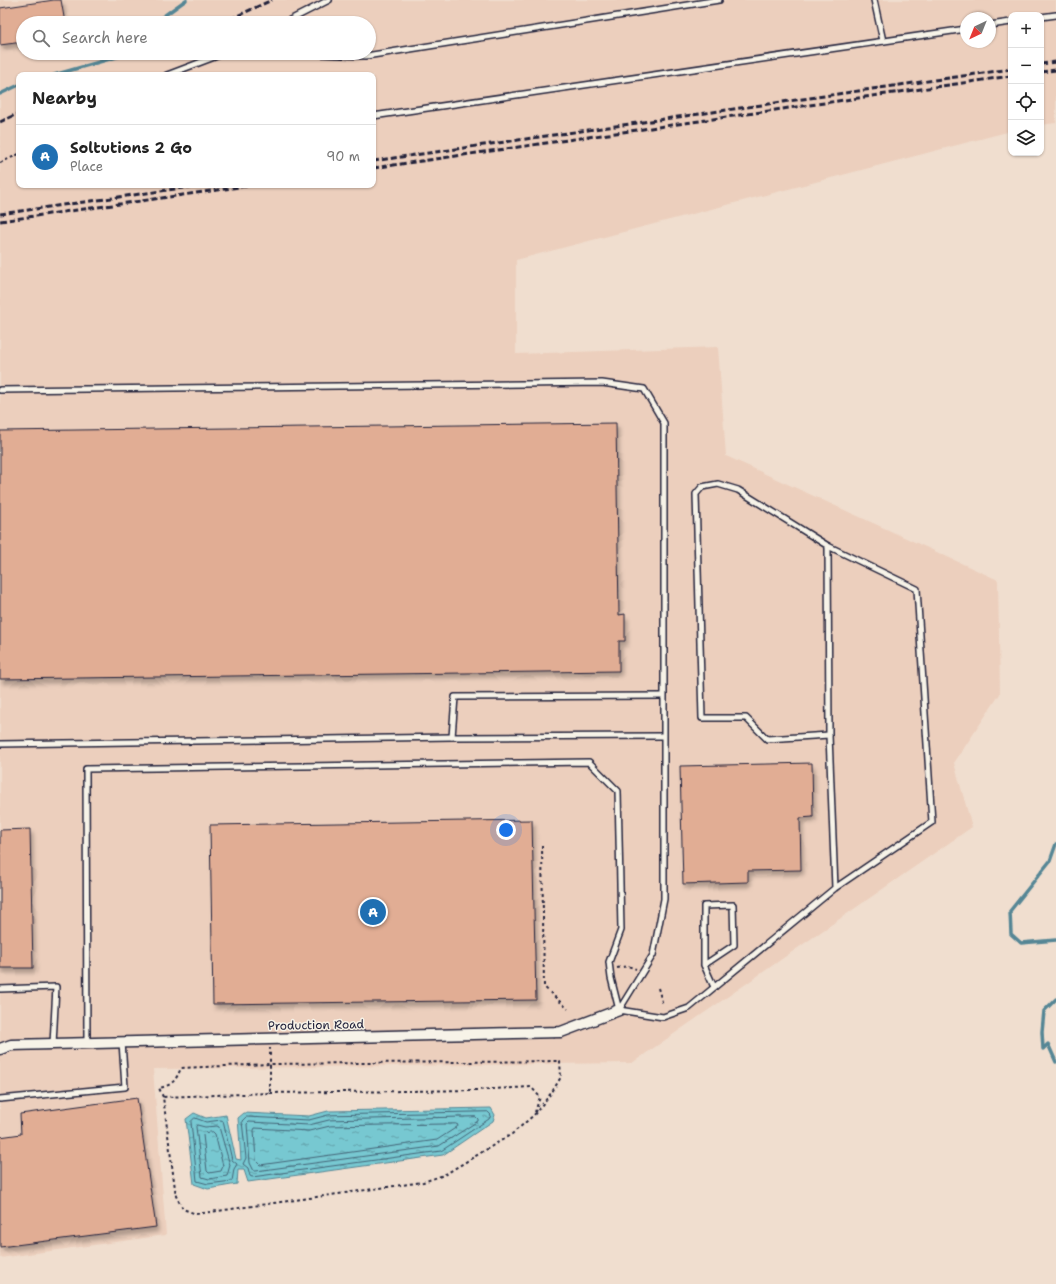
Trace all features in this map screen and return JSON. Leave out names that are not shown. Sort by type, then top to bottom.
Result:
[{"type":"street","name":"Production Road","points":[[0,1049],[11,1045],[561,1032],[619,1010]]},
{"type":"street","name":"Production Road","points":[[0,1041],[11,1045]]},
{"type":"lane","points":[[297,16],[328,0]]},
{"type":"lane","points":[[376,54],[719,0]]},
{"type":"lane","points":[[874,0],[883,41]]},
{"type":"lane","points":[[1044,17],[1056,15]]},
{"type":"lane","points":[[996,24],[1008,22]]},
{"type":"lane","points":[[376,116],[960,29]]},
{"type":"lane","points":[[175,72],[207,60]]},
{"type":"lane","points":[[0,390],[602,383],[644,389],[664,423],[664,899],[653,955],[619,1010]]},
{"type":"lane","points":[[619,1010],[662,1017],[689,1008],[835,888],[932,822],[917,589],[828,546],[738,490],[718,484],[702,487],[696,494],[702,718],[746,718],[767,739],[829,735]]},
{"type":"lane","points":[[828,546],[829,735],[835,888]]},
{"type":"lane","points":[[452,737],[455,697],[663,696]]},
{"type":"lane","points":[[0,744],[452,737],[663,736]]},
{"type":"lane","points":[[87,1043],[86,769],[589,762],[618,791],[620,930],[609,962],[611,978],[619,1010]]},
{"type":"lane","points":[[704,965],[734,945],[733,905],[704,906],[704,965],[714,987]]},
{"type":"lane","points":[[0,989],[56,987],[53,1044]]},
{"type":"lane","points":[[0,1099],[125,1086],[122,1042]]},
{"type":"path","points":[[0,163],[16,155]]},
{"type":"path","points":[[542,845],[544,987],[568,1009]]},
{"type":"path","points":[[617,968],[628,966],[638,969]]},
{"type":"path","points":[[658,988],[663,1005]]},
{"type":"path","points":[[270,1039],[270,1093]]},
{"type":"path","points":[[560,1061],[561,1077],[534,1116],[512,1134],[444,1175],[423,1182],[196,1214],[183,1209],[176,1196],[163,1097],[159,1088],[167,1087],[177,1079],[181,1068],[270,1064],[560,1061]]},
{"type":"path","points":[[163,1097],[270,1093],[475,1090],[531,1087],[540,1097],[534,1116]]},
{"type":"shaded area","points":[[0,0],[1056,0],[1056,123],[1044,125],[1044,12],[1008,12],[1008,132],[516,260],[516,354],[718,347],[726,456],[998,580],[1000,694],[954,763],[972,827],[632,1063],[153,1069],[166,1235],[0,1258]]},
{"type":"water","points":[[491,1108],[495,1115],[493,1121],[443,1155],[248,1182],[244,1170],[238,1170],[237,1184],[208,1189],[194,1184],[186,1119],[194,1113],[206,1118],[226,1115],[236,1159],[241,1160],[238,1118],[244,1113],[309,1116],[328,1111]]},
{"type":"building","points":[[61,0],[64,16],[16,16],[16,43],[0,45],[0,8]]},
{"type":"building","points":[[616,423],[619,615],[625,614],[625,641],[619,641],[619,671],[0,679],[0,431]]},
{"type":"building","points":[[812,763],[813,817],[800,818],[801,870],[748,871],[748,882],[683,884],[680,766]]},
{"type":"building","points":[[532,820],[536,1000],[213,1004],[210,825]]},
{"type":"building","points":[[30,829],[33,968],[0,968],[0,830]]},
{"type":"building","points":[[137,1098],[156,1227],[0,1247],[0,1137],[21,1134],[20,1114]]},
{"type":"waterway","points":[[164,16],[186,0]]},
{"type":"waterway","points":[[64,72],[106,60]]},
{"type":"waterway","points":[[0,94],[16,86]]},
{"type":"waterway","points":[[1056,844],[1050,861],[1010,911],[1011,934],[1021,943],[1056,940]]},
{"type":"waterway","points":[[1056,999],[1044,1011],[1042,1032],[1043,1049],[1048,1044],[1056,1062]]},
{"type":"railway","points":[[237,16],[272,0]]},
{"type":"railway","points":[[1044,64],[1056,62]]},
{"type":"railway","points":[[376,161],[1008,69]]},
{"type":"railway","points":[[1044,72],[1056,70]]},
{"type":"railway","points":[[376,168],[1008,76]]},
{"type":"railway","points":[[0,122],[16,114]]},
{"type":"railway","points":[[0,214],[182,188]]},
{"type":"railway","points":[[0,221],[232,188]]},
{"type":"place","name":"Soltutions 2 Go","points":[[373,912]]}]
